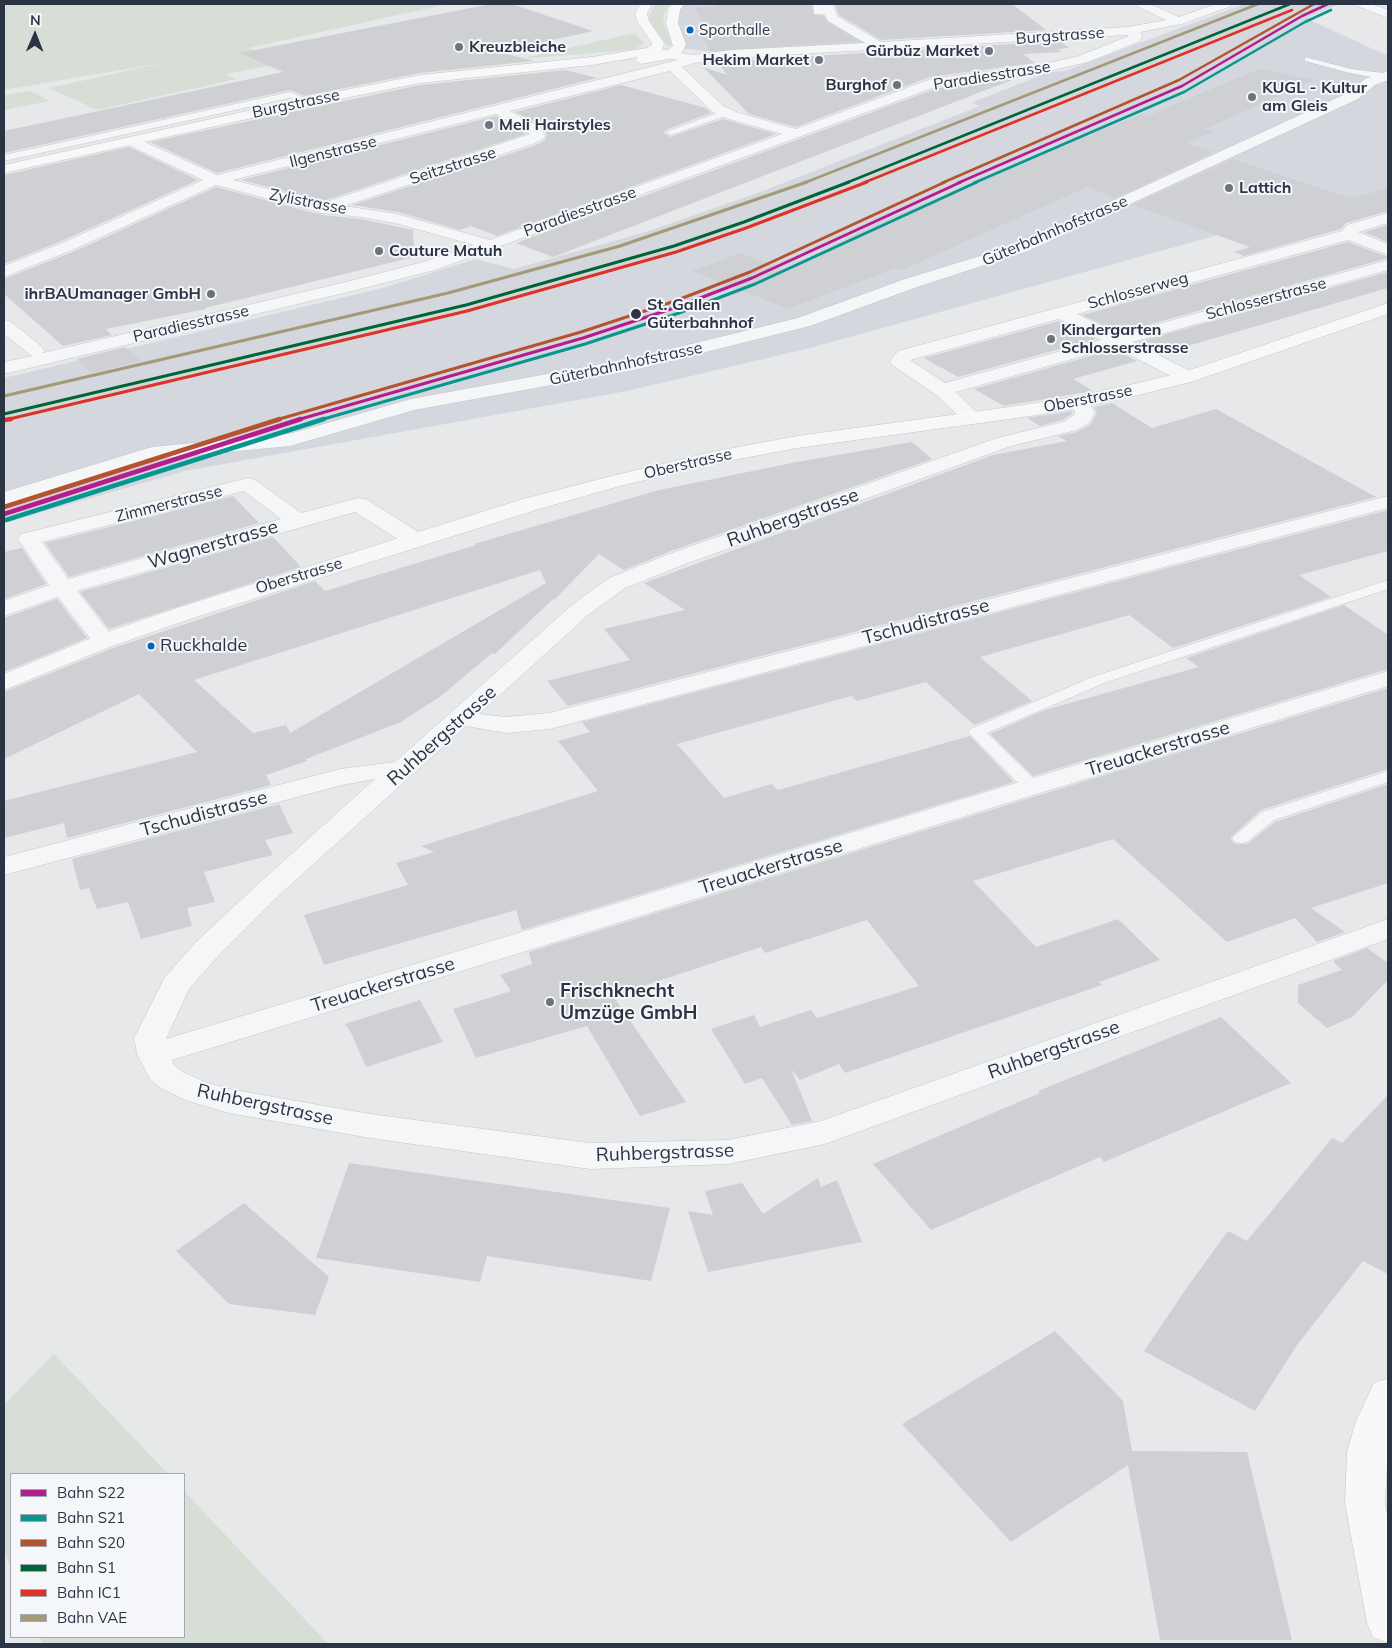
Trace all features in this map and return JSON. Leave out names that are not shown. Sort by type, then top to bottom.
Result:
[{"type":"main road","points":[[592,62],[650,51],[658,47],[658,43],[642,21],[641,14],[646,4]]},
{"type":"main road","points":[[592,62],[671,60],[680,44],[672,23],[674,10],[678,4]]},
{"type":"main road","name":"Burgstrasse","points":[[4,169],[308,101],[420,79],[484,71],[592,62]]},
{"type":"main road","name":"Oberstrasse","points":[[4,683],[104,641],[188,612],[415,540],[559,497],[712,458],[797,442],[1079,402],[1187,377],[1388,308]]},
{"type":"main road","points":[[1388,1394],[1375,1421],[1368,1452],[1366,1503],[1375,1563],[1388,1623]]},
{"type":"street","points":[[1141,4],[1178,21]]},
{"type":"street","name":"Burgstrasse","points":[[671,60],[732,54],[1128,30],[1178,21],[1227,4]]},
{"type":"street","points":[[1361,4],[1388,14]]},
{"type":"street","points":[[828,8],[840,24],[879,46]]},
{"type":"street","name":"Paradiesstrasse","points":[[4,368],[429,266],[942,81],[1071,63],[1136,38],[1136,35],[1128,30]]},
{"type":"street","points":[[650,51],[671,60],[711,104],[725,113],[796,133]]},
{"type":"street","name":"Ilgenstrasse","points":[[4,272],[66,248],[215,180],[500,111],[671,60]]},
{"type":"street","name":"Güterbahnhofstrasse","points":[[4,498],[152,453],[290,440],[411,406],[603,371],[804,322],[911,283],[1022,248],[1353,96],[1370,82],[1386,76]]},
{"type":"street","name":"Seitzstrasse","points":[[322,208],[528,142],[538,136],[535,130],[500,111]]},
{"type":"street","name":"Zylistrasse","points":[[131,141],[215,180],[322,208],[361,212],[491,245]]},
{"type":"street","name":"Schlosserweg","points":[[942,390],[899,361],[905,355],[1351,234],[1350,230],[1353,228],[1388,218]]},
{"type":"street","points":[[1351,234],[1388,250]]},
{"type":"street","name":"Schlosserstrasse","points":[[942,390],[1388,265]]},
{"type":"street","points":[[1060,312],[1187,377]]},
{"type":"street","points":[[4,325],[35,351]]},
{"type":"street","points":[[942,390],[972,418]]},
{"type":"street","name":"Ruhbergstrasse","points":[[1079,402],[1085,412],[1082,418],[1070,426],[1004,442],[680,558],[617,583],[580,610],[462,718],[266,892],[207,949],[176,984],[150,1038],[153,1054],[162,1072],[172,1080],[197,1092],[229,1101],[370,1126],[590,1156],[728,1152],[825,1132],[1388,929]]},
{"type":"street","name":"Zimmerstrasse","points":[[63,588],[29,539],[248,484],[298,521]]},
{"type":"street","name":"Tschudistrasse","points":[[462,718],[506,725],[550,721],[1388,502]]},
{"type":"street","name":"Wagnerstrasse","points":[[4,609],[63,588],[358,504],[415,540]]},
{"type":"street","points":[[63,588],[104,641]]},
{"type":"street","name":"Treuackerstrasse","points":[[153,1054],[1388,678]]},
{"type":"street","name":"Tschudistrasse","points":[[4,866],[340,777],[405,769]]},
{"type":"lane","points":[[817,4],[817,12],[828,8]]},
{"type":"lane","points":[[1308,59],[1350,71],[1386,76]]},
{"type":"lane","points":[[4,158],[290,95],[308,101]]},
{"type":"lane","points":[[671,132],[725,113]]},
{"type":"lane","points":[[86,140],[102,147]]},
{"type":"lane","points":[[1032,787],[976,732],[1101,679],[1388,584]]},
{"type":"lane","points":[[1242,838],[1268,816],[1388,776]]},
{"type":"shaded area","name":"Kreuzbleiche","points":[[4,4],[448,4],[248,48],[283,63],[225,74],[236,79],[97,110],[49,88],[167,62],[4,90]]},
{"type":"shaded area","points":[[655,4],[669,4],[663,21],[672,46],[668,46],[650,23],[649,16]]},
{"type":"shaded area","points":[[679,4],[827,4],[826,9],[879,46],[732,54],[679,48],[672,16]]},
{"type":"shaded area","points":[[1244,4],[1339,4],[1309,17],[1312,21],[1388,56],[1388,188],[810,348],[627,391],[185,471],[4,523],[4,378],[383,288],[476,259],[514,269],[649,231],[763,191],[980,106],[971,103],[1049,72],[1065,71]]},
{"type":"shaded area","points":[[635,33],[644,44],[633,50],[520,59]]},
{"type":"shaded area","points":[[30,91],[50,101],[4,110],[4,95]]},
{"type":"shaded area","points":[[54,1354],[167,1473],[10,1473],[10,1565],[4,1550],[4,1405]]},
{"type":"shaded area","points":[[185,1492],[328,1644],[43,1644],[40,1638],[185,1638]]},
{"type":"building","points":[[491,4],[511,4],[593,31],[499,52],[534,61],[420,73],[305,96],[290,90],[4,153],[4,131],[283,72],[240,53]]},
{"type":"building","points":[[713,4],[811,4],[813,15],[823,16],[827,23],[859,41],[711,51],[696,27],[709,27],[694,8],[716,7]]},
{"type":"building","points":[[835,4],[1012,4],[1046,30],[881,40],[839,15]]},
{"type":"building","points":[[1060,41],[1069,48],[1058,49],[1062,52],[1023,54],[1035,63],[930,77],[796,127],[749,114],[703,67],[727,75],[718,62]]},
{"type":"building","points":[[1259,69],[1314,80],[1205,129],[1214,131],[1186,143],[1214,152],[1115,198],[1087,187],[902,270],[896,268],[788,309],[692,271],[741,253],[784,270],[880,222],[1141,114],[1148,116]]},
{"type":"building","points":[[565,70],[597,78],[217,173],[150,142],[420,85]]},
{"type":"building","points":[[1017,78],[553,257],[516,243],[938,88]]},
{"type":"building","points":[[621,85],[706,108],[711,113],[665,130],[664,133],[670,137],[723,119],[776,134],[497,236],[471,226],[460,230],[398,212],[352,205],[534,146],[544,141],[547,135],[541,125],[515,112]]},
{"type":"building","points":[[496,116],[526,134],[323,201],[241,180]]},
{"type":"building","points":[[129,147],[198,180],[59,242],[4,264],[4,175]]},
{"type":"building","points":[[1233,159],[1351,198],[1388,188],[1388,211],[1346,223],[1341,229],[1244,256],[1234,252],[1250,247],[1133,205]]},
{"type":"building","points":[[216,187],[322,215],[361,219],[413,230],[414,257],[206,309],[106,329],[112,335],[63,346],[4,294],[4,279],[73,252]]},
{"type":"building","points":[[1388,225],[1388,242],[1364,232]]},
{"type":"building","points":[[1348,242],[1388,258],[1119,333],[1082,315]]},
{"type":"building","points":[[1388,272],[1388,288],[1160,354],[1138,342]]},
{"type":"building","points":[[1059,321],[1096,339],[958,377],[924,358]]},
{"type":"building","points":[[125,347],[141,361],[92,373],[77,359]]},
{"type":"building","points":[[1115,349],[1137,361],[1073,379],[1093,391],[1004,406],[974,389]]},
{"type":"building","points":[[1112,403],[1152,428],[1216,409],[1376,497],[568,706],[547,681],[630,660],[604,629],[685,610],[644,583],[993,455],[1067,441],[1058,436],[1077,432],[1091,424],[1097,413],[1094,407]]},
{"type":"building","points":[[1072,411],[1072,414],[1062,420],[1040,426],[1027,418]]},
{"type":"building","points":[[912,442],[932,459],[671,551],[624,570],[599,554],[554,600],[495,654],[492,653],[441,696],[401,722],[306,759],[307,761],[266,775],[271,785],[67,838],[64,823],[4,838],[4,801],[197,752],[139,694],[4,759],[4,692],[113,648],[315,581],[325,591],[476,545],[474,544],[659,490],[797,462]],"holes":[[[540,570],[546,583],[290,733],[286,725],[253,733],[194,680]]]},
{"type":"building","points":[[233,496],[259,523],[69,577],[45,543]]},
{"type":"building","points":[[1388,510],[1388,551],[1299,575],[1331,597],[1173,648],[1129,615],[980,657],[1032,701],[974,725],[926,682],[857,701],[851,696],[677,744],[724,798],[772,784],[778,790],[970,736],[1014,782],[522,930],[516,910],[324,965],[304,915],[408,885],[396,863],[434,852],[421,846],[598,791],[558,741],[590,732],[582,722]]},
{"type":"building","points":[[273,537],[301,567],[109,629],[80,592]]},
{"type":"building","points":[[22,548],[46,584],[4,599],[4,552]]},
{"type":"building","points":[[57,599],[87,638],[4,672],[4,618]]},
{"type":"building","points":[[1344,605],[1388,635],[1388,669],[1033,776],[990,734],[1045,710],[1199,667],[1186,658]]},
{"type":"building","points":[[1388,688],[1388,769],[1261,810],[1230,838],[1235,844],[1247,844],[1275,822],[1388,784],[1388,883],[1311,908],[1345,932],[1317,942],[1295,918],[1227,942],[1113,839],[973,881],[1036,947],[1118,919],[1160,960],[1099,982],[1102,985],[845,1073],[839,1064],[800,1080],[791,1069],[812,1121],[792,1125],[762,1078],[745,1084],[711,1029],[754,1015],[760,1027],[811,1010],[817,1018],[919,986],[867,920],[765,953],[761,947],[613,996],[686,1102],[640,1116],[587,1026],[476,1058],[453,1009],[511,991],[500,975],[532,964],[529,952]]},
{"type":"building","points":[[279,804],[293,833],[265,840],[273,855],[204,872],[215,902],[187,908],[192,926],[141,939],[128,902],[97,909],[89,888],[80,890],[72,859]]},
{"type":"building","points":[[1367,948],[1388,963],[1388,980],[1352,1017],[1327,1028],[1298,1003],[1298,985],[1342,970],[1333,961]]},
{"type":"building","points":[[420,1000],[443,1042],[366,1067],[345,1024]]},
{"type":"building","points":[[1221,1017],[1291,1083],[1104,1162],[1100,1157],[931,1230],[873,1164],[1040,1093],[1038,1091]]},
{"type":"building","points":[[1388,1095],[1388,1274],[1363,1261],[1297,1345],[1255,1411],[1144,1351],[1228,1231],[1247,1241],[1332,1138],[1342,1143]]},
{"type":"building","points":[[349,1163],[670,1208],[651,1281],[487,1256],[480,1282],[316,1258]]},
{"type":"building","points":[[818,1178],[821,1187],[837,1180],[862,1242],[708,1272],[688,1211],[713,1215],[705,1191],[742,1183],[763,1214]]},
{"type":"building","points":[[244,1203],[329,1277],[315,1315],[229,1304],[176,1251]]},
{"type":"building","points":[[1055,1331],[1123,1401],[1132,1451],[1247,1452],[1292,1640],[1160,1640],[1128,1465],[1011,1542],[902,1424]]},
{"type":"rail line","name":"VAE","points":[[4,396],[448,293],[620,246],[778,193],[1258,4]]},
{"type":"rail line","name":"S1","points":[[4,414],[466,305],[674,246],[744,222],[903,161],[1290,4]]},
{"type":"rail line","name":"S20","points":[[4,507],[291,415],[581,332],[675,301],[750,272],[914,195],[1179,80],[1314,4]]},
{"type":"rail line","name":"S22","points":[[4,514],[293,421],[583,338],[677,307],[752,278],[916,201],[1182,86],[1302,16],[1328,4]]},
{"type":"rail line","name":"IC1","points":[[5,420],[467,311],[676,252],[746,228],[905,167],[1292,10]]},
{"type":"rail line","name":"S21","points":[[6,520],[295,427],[585,344],[679,313],[755,284],[919,207],[1184,92],[1305,22],[1331,10]]},
{"type":"place","name":"Sporthalle","points":[[690,30]]},
{"type":"place","name":"Kreuzbleiche","points":[[459,47]]},
{"type":"place","name":"Gürbüz Market","points":[[989,51]]},
{"type":"place","name":"Hekim Market","points":[[819,60]]},
{"type":"place","name":"Burghof","points":[[897,85]]},
{"type":"place","name":"KUGL - Kultur am Gleis","points":[[1252,97]]},
{"type":"place","name":"Meli Hairstyles","points":[[489,125]]},
{"type":"place","name":"Lattich","points":[[1229,188]]},
{"type":"place","name":"Couture Matuh","points":[[379,251]]},
{"type":"place","name":"ihrBAUmanager GmbH","points":[[211,294]]},
{"type":"place","name":"St. Gallen Güterbahnhof","points":[[636,314]]},
{"type":"place","name":"Kindergarten Schlosserstrasse","points":[[1051,339]]},
{"type":"place","name":"Ruckhalde","points":[[151,646]]},
{"type":"place","name":"Frischknecht Umzüge GmbH","points":[[550,1002]]}]
